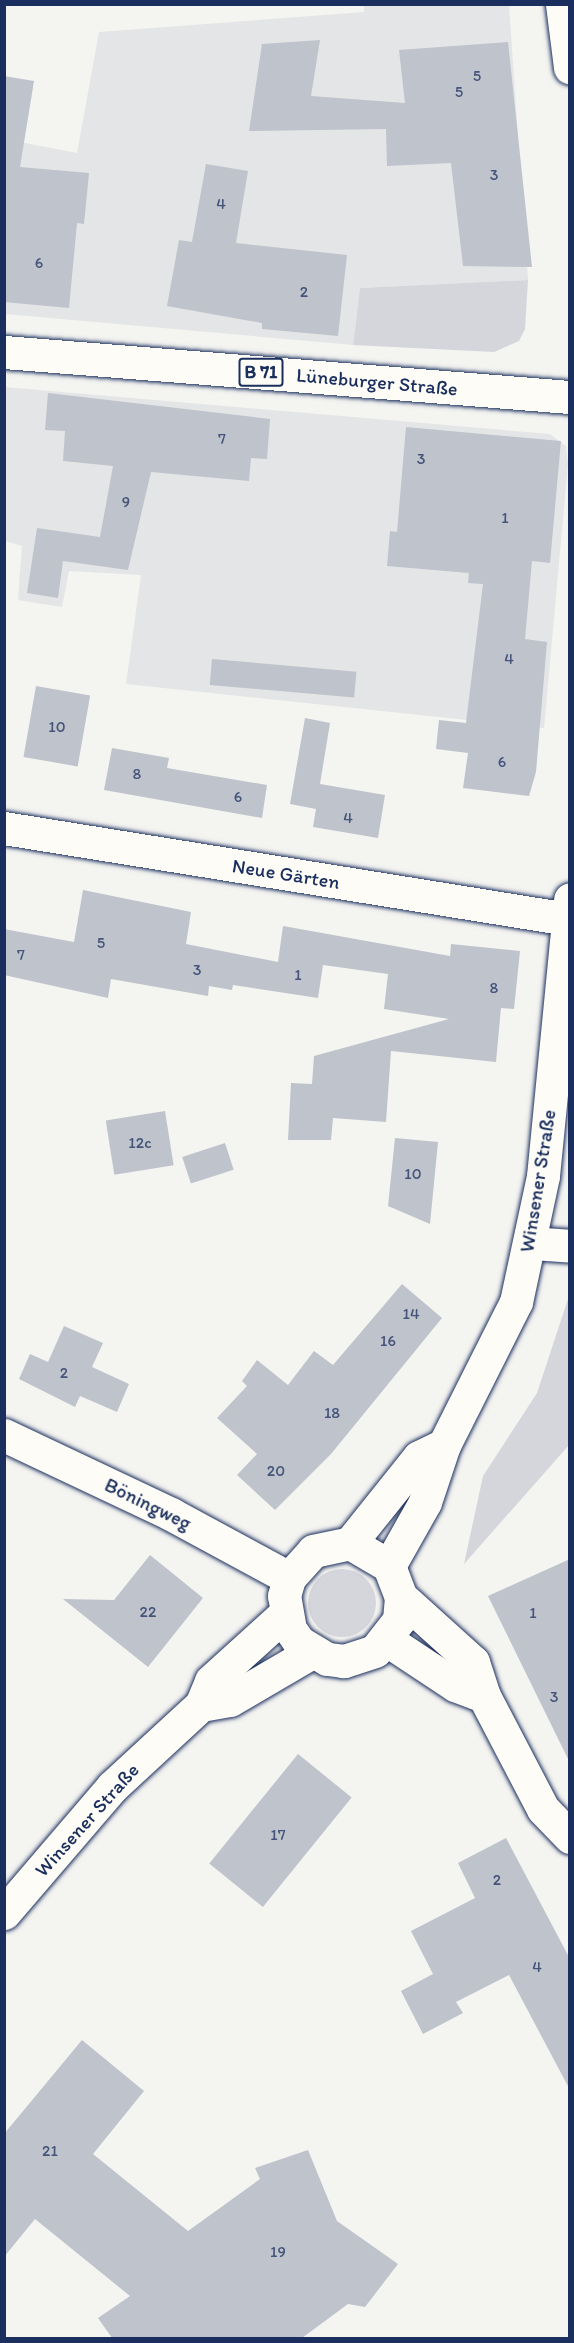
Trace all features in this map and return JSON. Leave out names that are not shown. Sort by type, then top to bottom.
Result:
[{"type":"main road","points":[[562,4],[570,67]]},
{"type":"main road","name":"Lüneburger Straße","points":[[4,352],[570,397]]},
{"type":"main road","name":"Neue Gärten","points":[[4,828],[569,909]]},
{"type":"main road","name":"Winsener Straße","points":[[389,1566],[424,1502],[444,1445],[508,1321],[531,1243],[569,909]]},
{"type":"main road","points":[[531,1243],[570,1246]]},
{"type":"main road","name":"Böningweg","points":[[4,1435],[171,1514],[289,1578]]},
{"type":"main road","points":[[350,1543],[389,1566],[401,1597],[399,1620],[387,1640],[375,1651],[344,1660],[312,1652],[299,1642],[285,1614],[289,1578],[313,1551],[350,1543],[418,1457],[444,1445]]},
{"type":"main road","points":[[401,1597],[473,1662],[484,1696],[543,1809],[570,1837]]},
{"type":"main road","name":"Winsener Straße","points":[[4,1913],[112,1787],[201,1705],[211,1681],[285,1614]]},
{"type":"main road","points":[[387,1640],[455,1685],[484,1696]]},
{"type":"main road","points":[[201,1705],[230,1700],[312,1652]]},
{"type":"shaded area","points":[[364,5],[509,5],[528,280],[360,288],[353,345],[5,314],[4,139],[77,153],[99,32],[364,12]]},
{"type":"shaded area","points":[[528,280],[525,329],[519,341],[494,352],[353,345],[360,288]]},
{"type":"shaded area","points":[[4,387],[550,434],[566,446],[568,464],[544,728],[126,684],[141,575],[69,571],[62,607],[18,600],[22,546],[5,541]]},
{"type":"shaded area","points":[[569,1296],[569,1445],[464,1564],[483,1476],[537,1393]]},
{"type":"shaded area","points":[[342,1569],[355,1572],[366,1579],[373,1590],[376,1603],[373,1616],[366,1627],[355,1634],[342,1637],[329,1634],[318,1627],[311,1616],[308,1603],[311,1590],[318,1579],[329,1572]]},
{"type":"building","points":[[320,40],[311,96],[405,103],[399,50],[508,42],[532,267],[463,266],[451,163],[387,166],[386,129],[249,131],[262,44]]},
{"type":"building","points":[[4,76],[34,81],[20,167],[89,173],[84,224],[77,223],[69,308],[4,302]]},
{"type":"building","points":[[206,164],[248,171],[236,243],[347,255],[338,336],[262,329],[262,323],[167,306],[179,240],[192,242]]},
{"type":"building","points":[[48,393],[270,419],[267,459],[251,458],[249,481],[151,472],[128,570],[63,561],[58,598],[27,593],[37,528],[100,537],[113,466],[63,461],[65,431],[45,430]]},
{"type":"building","points":[[406,427],[561,441],[550,563],[532,561],[525,639],[547,642],[536,772],[529,796],[463,788],[468,753],[436,749],[439,720],[466,723],[483,584],[468,583],[469,573],[387,566],[390,531],[397,532]]},
{"type":"building","points":[[212,659],[356,672],[354,698],[210,685]]},
{"type":"building","points":[[36,686],[90,696],[78,766],[23,757]]},
{"type":"building","points":[[305,718],[330,723],[320,784],[385,795],[378,838],[313,827],[316,809],[290,804]]},
{"type":"building","points":[[112,748],[169,758],[167,768],[267,785],[262,818],[104,790]]},
{"type":"building","points":[[83,890],[191,912],[186,944],[278,962],[283,926],[450,956],[451,944],[520,951],[514,1009],[501,1008],[496,1062],[391,1051],[386,1122],[333,1118],[331,1140],[288,1140],[291,1083],[312,1084],[314,1056],[449,1019],[384,1009],[388,974],[323,965],[318,998],[233,985],[232,990],[209,986],[208,996],[111,979],[108,998],[4,975],[4,929],[74,942]]},
{"type":"building","points":[[165,1111],[174,1165],[114,1175],[106,1120]]},
{"type":"building","points":[[395,1138],[438,1142],[430,1224],[388,1206]]},
{"type":"building","points":[[225,1143],[234,1170],[191,1184],[182,1157]]},
{"type":"building","points":[[402,1284],[442,1318],[331,1454],[275,1510],[237,1475],[257,1454],[217,1418],[247,1386],[242,1381],[257,1360],[288,1385],[314,1351],[333,1365]]},
{"type":"building","points":[[64,1326],[103,1343],[92,1367],[129,1384],[117,1412],[80,1396],[75,1407],[19,1379],[30,1354],[48,1362]]},
{"type":"building","points":[[150,1555],[203,1598],[148,1667],[63,1599],[114,1600]]},
{"type":"building","points":[[570,1559],[570,1763],[488,1596]]},
{"type":"building","points":[[298,1754],[352,1797],[263,1907],[209,1864]]},
{"type":"building","points":[[506,1838],[570,1959],[570,2090],[509,1975],[456,2002],[463,2013],[423,2034],[401,1991],[433,1974],[411,1931],[475,1898],[458,1863]]},
{"type":"building","points":[[82,2040],[144,2091],[93,2154],[188,2231],[260,2179],[255,2168],[308,2150],[337,2221],[398,2264],[365,2307],[348,2304],[302,2338],[112,2338],[98,2318],[130,2296],[35,2219],[4,2257],[4,2134]]}]
